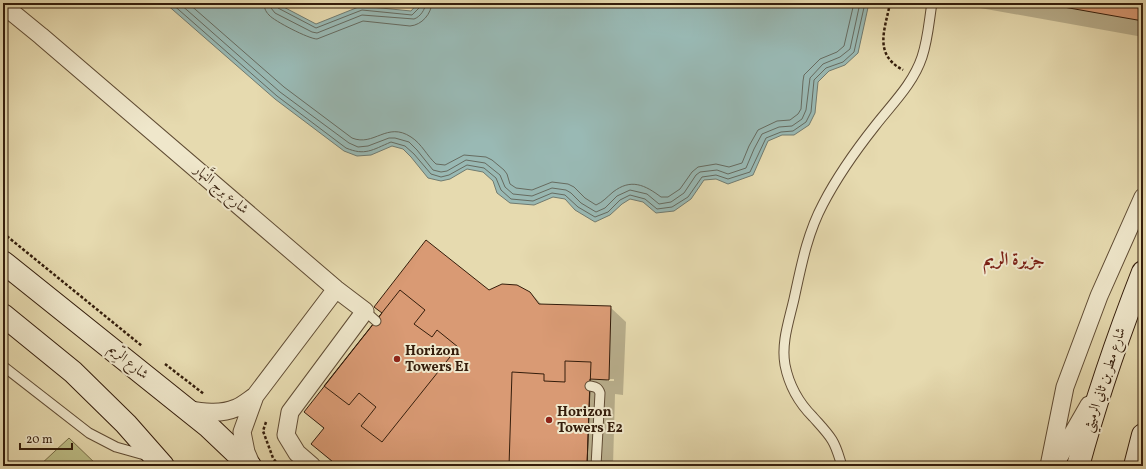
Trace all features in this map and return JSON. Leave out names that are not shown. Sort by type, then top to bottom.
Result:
[{"type":"main road","name":"شارع الرِّيم","points":[[3,262],[209,427],[251,466]]},
{"type":"main road","name":"شارع مطر بن ثاني الرميثي","points":[[1078,466],[1093,412],[1143,272]]},
{"type":"main road","points":[[3,315],[73,372],[126,424],[160,462]]},
{"type":"main road","points":[[1135,466],[1143,435]]},
{"type":"street","name":"شارع برج النَّهار","points":[[3,5],[336,289],[371,316],[290,412],[286,435],[297,453],[312,466]]},
{"type":"street","points":[[1049,466],[1065,387],[1099,296],[1143,196]]},
{"type":"street","points":[[186,409],[203,412],[220,412],[237,408],[254,396],[336,289]]},
{"type":"street","points":[[1054,466],[1080,423],[1106,374]]},
{"type":"street","points":[[251,466],[246,452],[242,432],[254,396]]},
{"type":"lane","points":[[842,466],[839,455],[830,438],[795,394],[785,365],[784,346],[805,250],[813,225],[833,186],[862,144],[905,90],[914,76],[922,57],[927,37],[932,3]]},
{"type":"lane","points":[[3,366],[90,433],[103,441],[160,462]]},
{"type":"lane","points":[[590,386],[595,386],[600,393],[596,466]]},
{"type":"path","points":[[890,3],[882,45],[886,56],[895,66],[914,76]]},
{"type":"path","points":[[3,233],[145,348]]},
{"type":"path","points":[[163,363],[206,395]]},
{"type":"green space","points":[[69,438],[98,466],[39,466]]},
{"type":"water","points":[[165,3],[276,3],[316,24],[361,6],[411,11],[418,3],[869,3],[858,53],[845,65],[829,71],[818,82],[815,113],[809,125],[794,135],[782,135],[768,141],[753,175],[728,184],[716,179],[704,180],[691,199],[674,211],[656,213],[643,202],[630,199],[610,215],[595,222],[575,210],[565,199],[553,197],[534,205],[510,203],[497,193],[493,181],[483,172],[467,169],[450,179],[441,181],[428,178],[403,149],[392,146],[371,155],[357,156],[344,151],[275,99]]},
{"type":"building","points":[[1041,3],[1143,3],[1143,21],[1120,17]]},
{"type":"building","points":[[426,240],[489,290],[502,284],[517,285],[530,292],[539,304],[611,306],[609,380],[590,379],[587,466],[338,466],[311,444],[324,428],[304,412],[382,313],[374,307]]},
{"type":"building","name":"Horizon Towers E1","points":[[400,290],[425,310],[414,324],[432,337],[437,330],[458,347],[382,442],[361,426],[376,407],[359,393],[349,405],[324,386]]},
{"type":"building","name":"Horizon Towers E2","points":[[565,361],[591,362],[587,466],[509,466],[512,372],[544,374],[544,381],[565,382]]},
{"type":"place","name":"Horizon Towers E1","points":[[397,359]]},
{"type":"place","name":"Horizon Towers E2","points":[[549,420]]},
{"type":"district","name":"جزيرة الريم","points":[[1014,260]]}]
